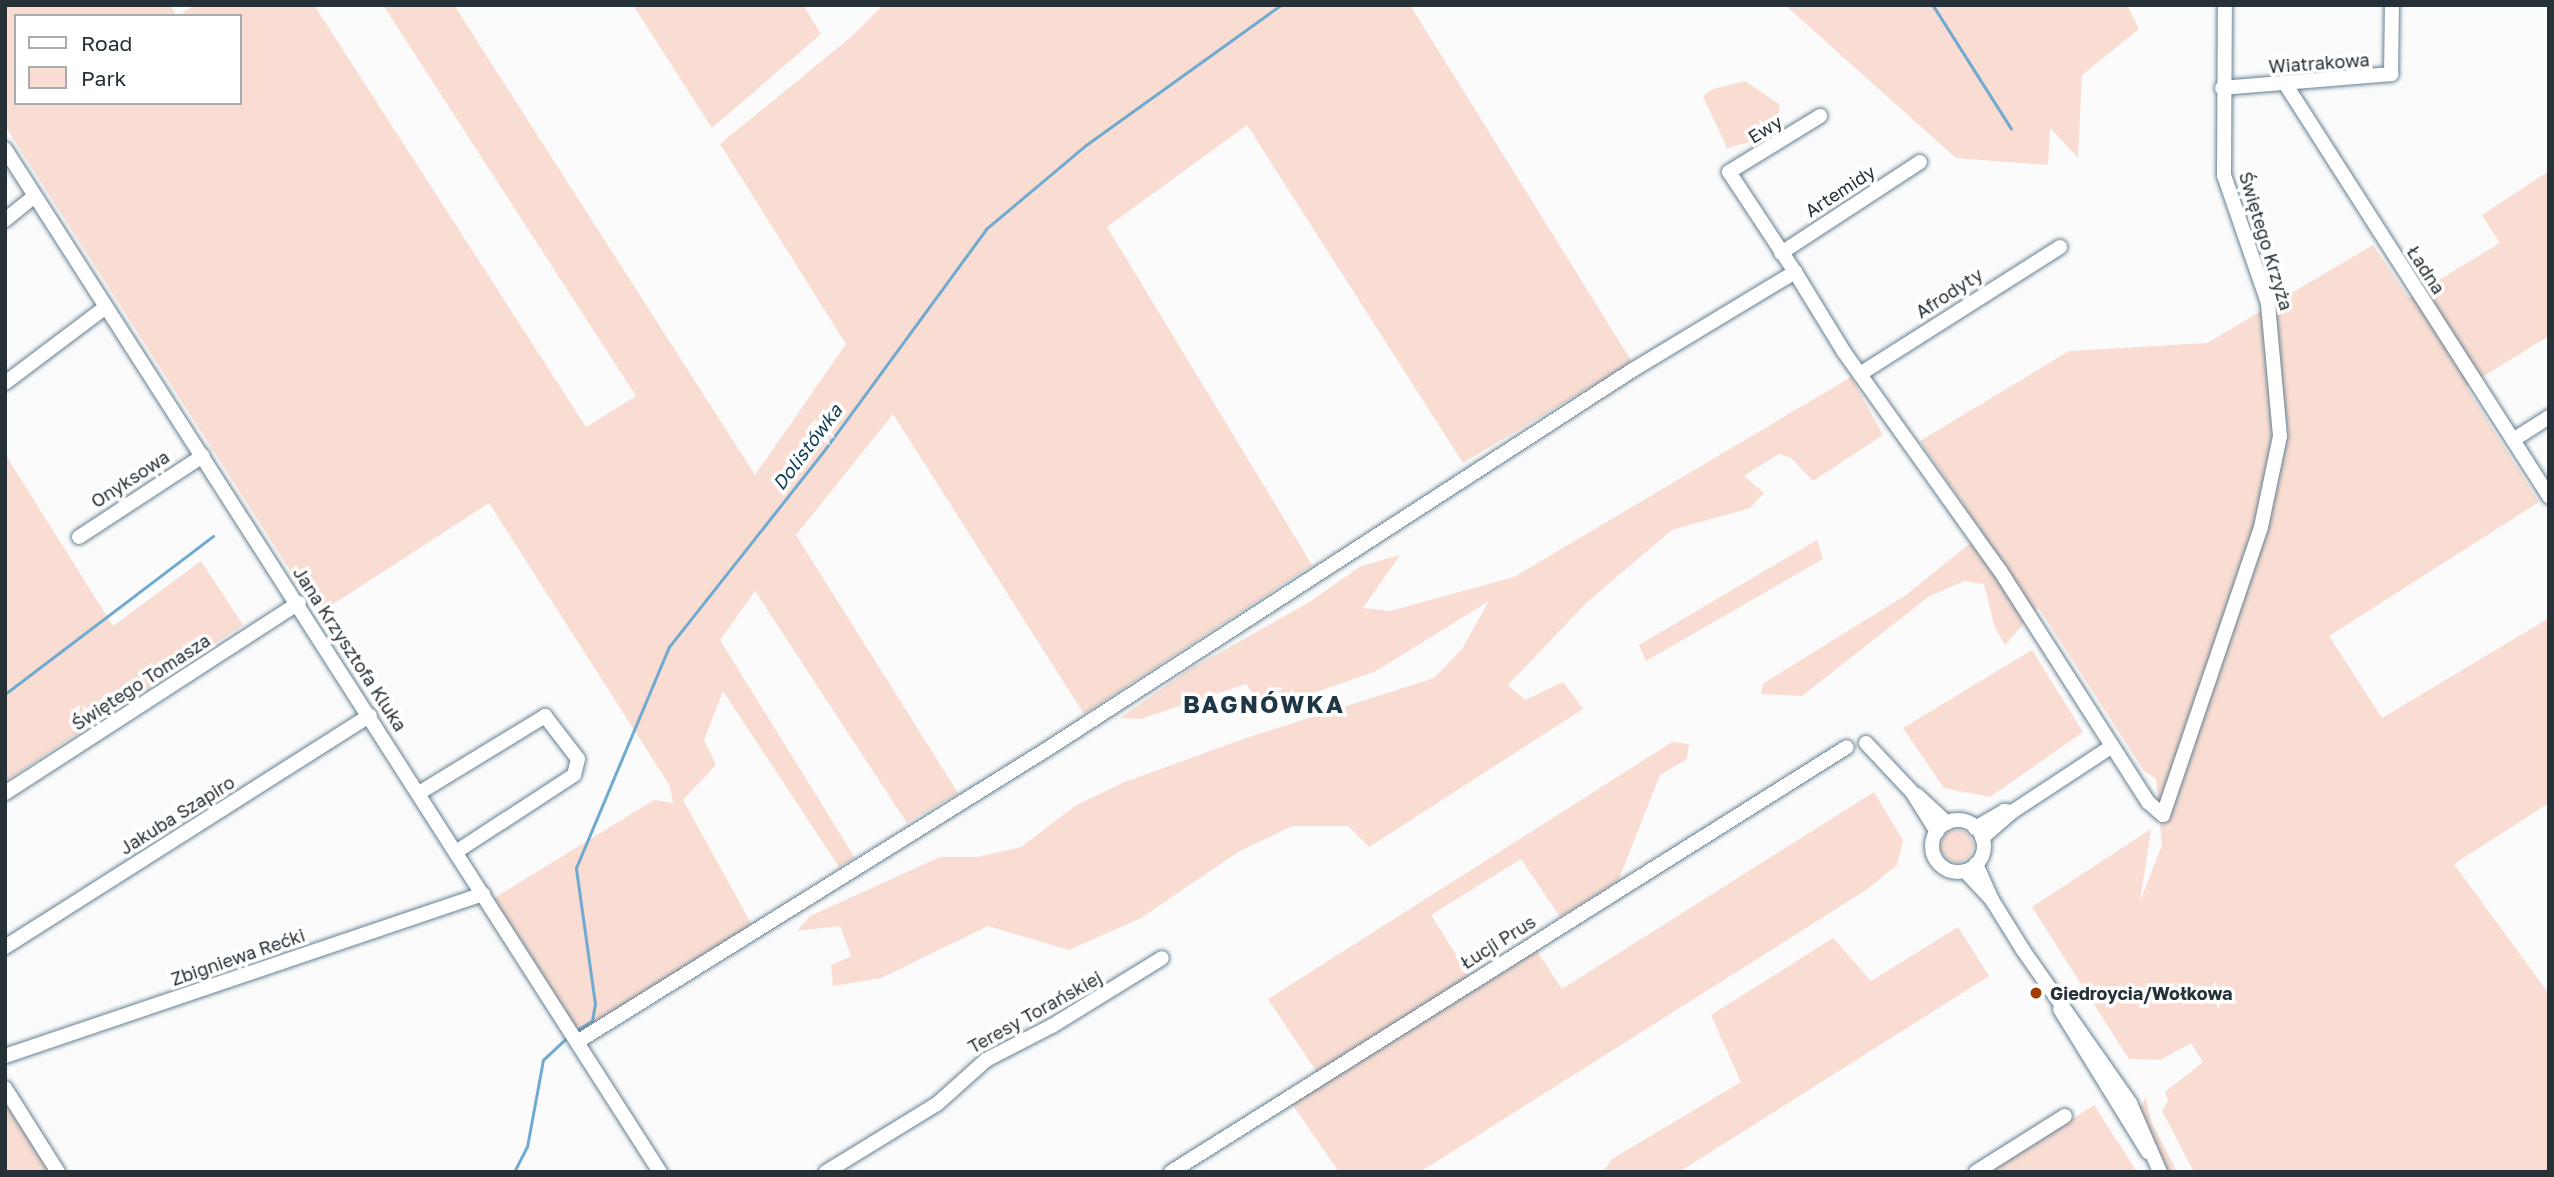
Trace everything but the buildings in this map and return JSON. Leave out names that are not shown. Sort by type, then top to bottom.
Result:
[{"type":"street","name":"Świętego Krzyża","points":[[2111,747],[2148,802],[2164,815],[2261,527],[2280,436],[2279,390],[2268,303],[2224,175],[2222,88],[2225,5]]},
{"type":"street","name":"Wiatrakowa","points":[[2222,88],[2286,85],[2391,74],[2392,5]]},
{"type":"street","name":"Ładna","points":[[2286,85],[2549,497]]},
{"type":"street","name":"Ewy","points":[[1781,253],[1729,172],[1820,116]]},
{"type":"street","name":"Jana Krzysztofa Kluka","points":[[5,149],[299,603],[660,1172]]},
{"type":"street","name":"Artemidy","points":[[1781,253],[1920,162]]},
{"type":"street","points":[[5,220],[35,196]]},
{"type":"street","name":"Afrodyty","points":[[1860,374],[2060,247]]},
{"type":"street","points":[[1781,253],[1860,374],[1999,569],[2111,747],[2012,811],[2004,811],[1978,833]]},
{"type":"street","points":[[577,1042],[1049,748],[1631,371],[1795,272]]},
{"type":"street","points":[[5,383],[106,307]]},
{"type":"street","points":[[2513,440],[2549,417]]},
{"type":"street","name":"Onyksowa","points":[[79,537],[202,456]]},
{"type":"street","name":"Świętego Tomasza","points":[[5,793],[299,603]]},
{"type":"street","name":"Jakuba Szapiro","points":[[5,947],[370,715]]},
{"type":"street","points":[[419,793],[545,716],[552,719],[578,760],[574,775],[456,852]]},
{"type":"street","points":[[1866,743],[1942,827]]},
{"type":"street","name":"Łucji Prus","points":[[1171,1172],[1847,747]]},
{"type":"street","points":[[1962,821],[1978,833],[1983,852],[1970,868],[1951,871],[1937,862],[1932,846],[1942,827],[1962,821]]},
{"type":"street","points":[[1970,868],[2056,1001],[2065,1024],[2121,1101],[2160,1172]]},
{"type":"street","name":"Zbigniewa Rećki","points":[[5,1056],[483,894]]},
{"type":"street","name":"Teresy Torańskiej","points":[[826,1172],[937,1104],[986,1059],[1052,1027],[1162,958]]},
{"type":"street","points":[[5,1087],[58,1172]]},
{"type":"street","points":[[1976,1172],[2065,1116]]},
{"type":"green space","points":[[5,5],[170,5],[176,14],[14,14],[14,105],[242,105],[242,14],[181,14],[195,5],[314,5],[586,427],[636,396],[383,5],[454,5],[755,475],[846,344],[720,144],[851,37],[883,5],[1410,5],[1632,362],[1463,463],[1247,125],[1107,227],[1312,565],[1084,714],[893,414],[796,535],[958,793],[907,823],[755,591],[720,640],[855,858],[839,867],[723,691],[704,740],[716,765],[683,800],[752,925],[582,1037],[494,898],[654,800],[673,803],[670,786],[489,503],[318,614],[5,126]]},
{"type":"green space","points":[[633,5],[803,5],[821,34],[712,128]]},
{"type":"green space","points":[[2127,5],[2139,29],[2082,75],[2078,158],[2050,128],[2048,165],[1956,158],[1786,6]]},
{"type":"green space","points":[[1745,81],[1779,104],[1781,134],[1727,148],[1703,96],[1713,89]]},
{"type":"green space","points":[[2549,171],[2549,336],[2466,387],[2539,502],[2329,636],[2382,718],[2549,618],[2549,803],[2454,864],[2549,994],[2549,1172],[2194,1172],[2162,1111],[2168,1101],[2165,1092],[2203,1062],[2191,1043],[2160,1060],[2129,1059],[2032,907],[2151,829],[2140,901],[2162,845],[2156,779],[2144,771],[2038,607],[2005,645],[1995,628],[1984,584],[1964,581],[1928,597],[1802,696],[1761,694],[1764,683],[1906,595],[1983,533],[1920,441],[2069,351],[2207,343],[2373,245],[2409,298],[2500,243],[2482,215]]},
{"type":"green space","points":[[1851,377],[1883,435],[1813,481],[1791,458],[1779,454],[1744,476],[1764,493],[1750,508],[1672,530],[1587,602],[1508,685],[1525,700],[1563,682],[1583,709],[1369,847],[1348,826],[1292,826],[1238,852],[1141,918],[1069,950],[988,926],[881,978],[833,986],[831,965],[851,956],[840,926],[797,931],[810,916],[940,857],[977,857],[1021,847],[1075,806],[1122,783],[1243,739],[1434,678],[1462,649],[1489,601],[1376,671],[1265,710],[1246,684],[1141,719],[1120,718],[1190,669],[1308,603],[1361,566],[1400,555],[1363,608],[1390,611],[1514,577]]},
{"type":"green space","points":[[5,454],[113,626],[201,561],[243,625],[5,781]]},
{"type":"green space","points":[[1817,540],[1823,559],[1646,661],[1639,645]]},
{"type":"green space","points":[[2032,650],[2083,732],[1990,797],[1944,788],[1903,728]]},
{"type":"green space","points":[[1672,742],[1689,744],[1687,759],[1660,775],[1618,881],[1560,917],[1521,859],[1431,915],[1477,988],[1537,951],[1562,989],[1874,792],[1903,840],[1897,865],[1866,890],[1420,1172],[1339,1172],[1288,1098],[1320,1077],[1268,999]]},
{"type":"green space","points":[[1957,830],[1969,834],[1973,846],[1969,858],[1957,862],[1945,858],[1941,846],[1945,834]]},
{"type":"green space","points":[[1958,927],[1989,976],[1679,1172],[1603,1172],[1612,1159],[1741,1082],[1711,1015],[1833,938],[1871,981]]},
{"type":"green space","points":[[5,1088],[58,1172],[5,1172]]},
{"type":"green space","points":[[2146,1097],[2151,1121],[2177,1172],[2166,1172],[2140,1108]]},
{"type":"green space","points":[[2094,1105],[2137,1172],[1988,1172]]},
{"type":"waterway","name":"Dolistówka","points":[[579,1029],[592,1021],[595,1004],[576,868],[669,647],[826,448],[986,229],[1086,145],[1281,5]]},
{"type":"waterway","points":[[1933,5],[2011,128]]},
{"type":"waterway","points":[[5,694],[213,536]]},
{"type":"waterway","name":"Dolistówka","points":[[514,1172],[527,1147],[543,1060],[567,1038]]},
{"type":"place","name":"Giedroycia/Wołkowa","points":[[2036,993]]},
{"type":"district","name":"BAGNÓWKA","points":[[1264,704]]}]
